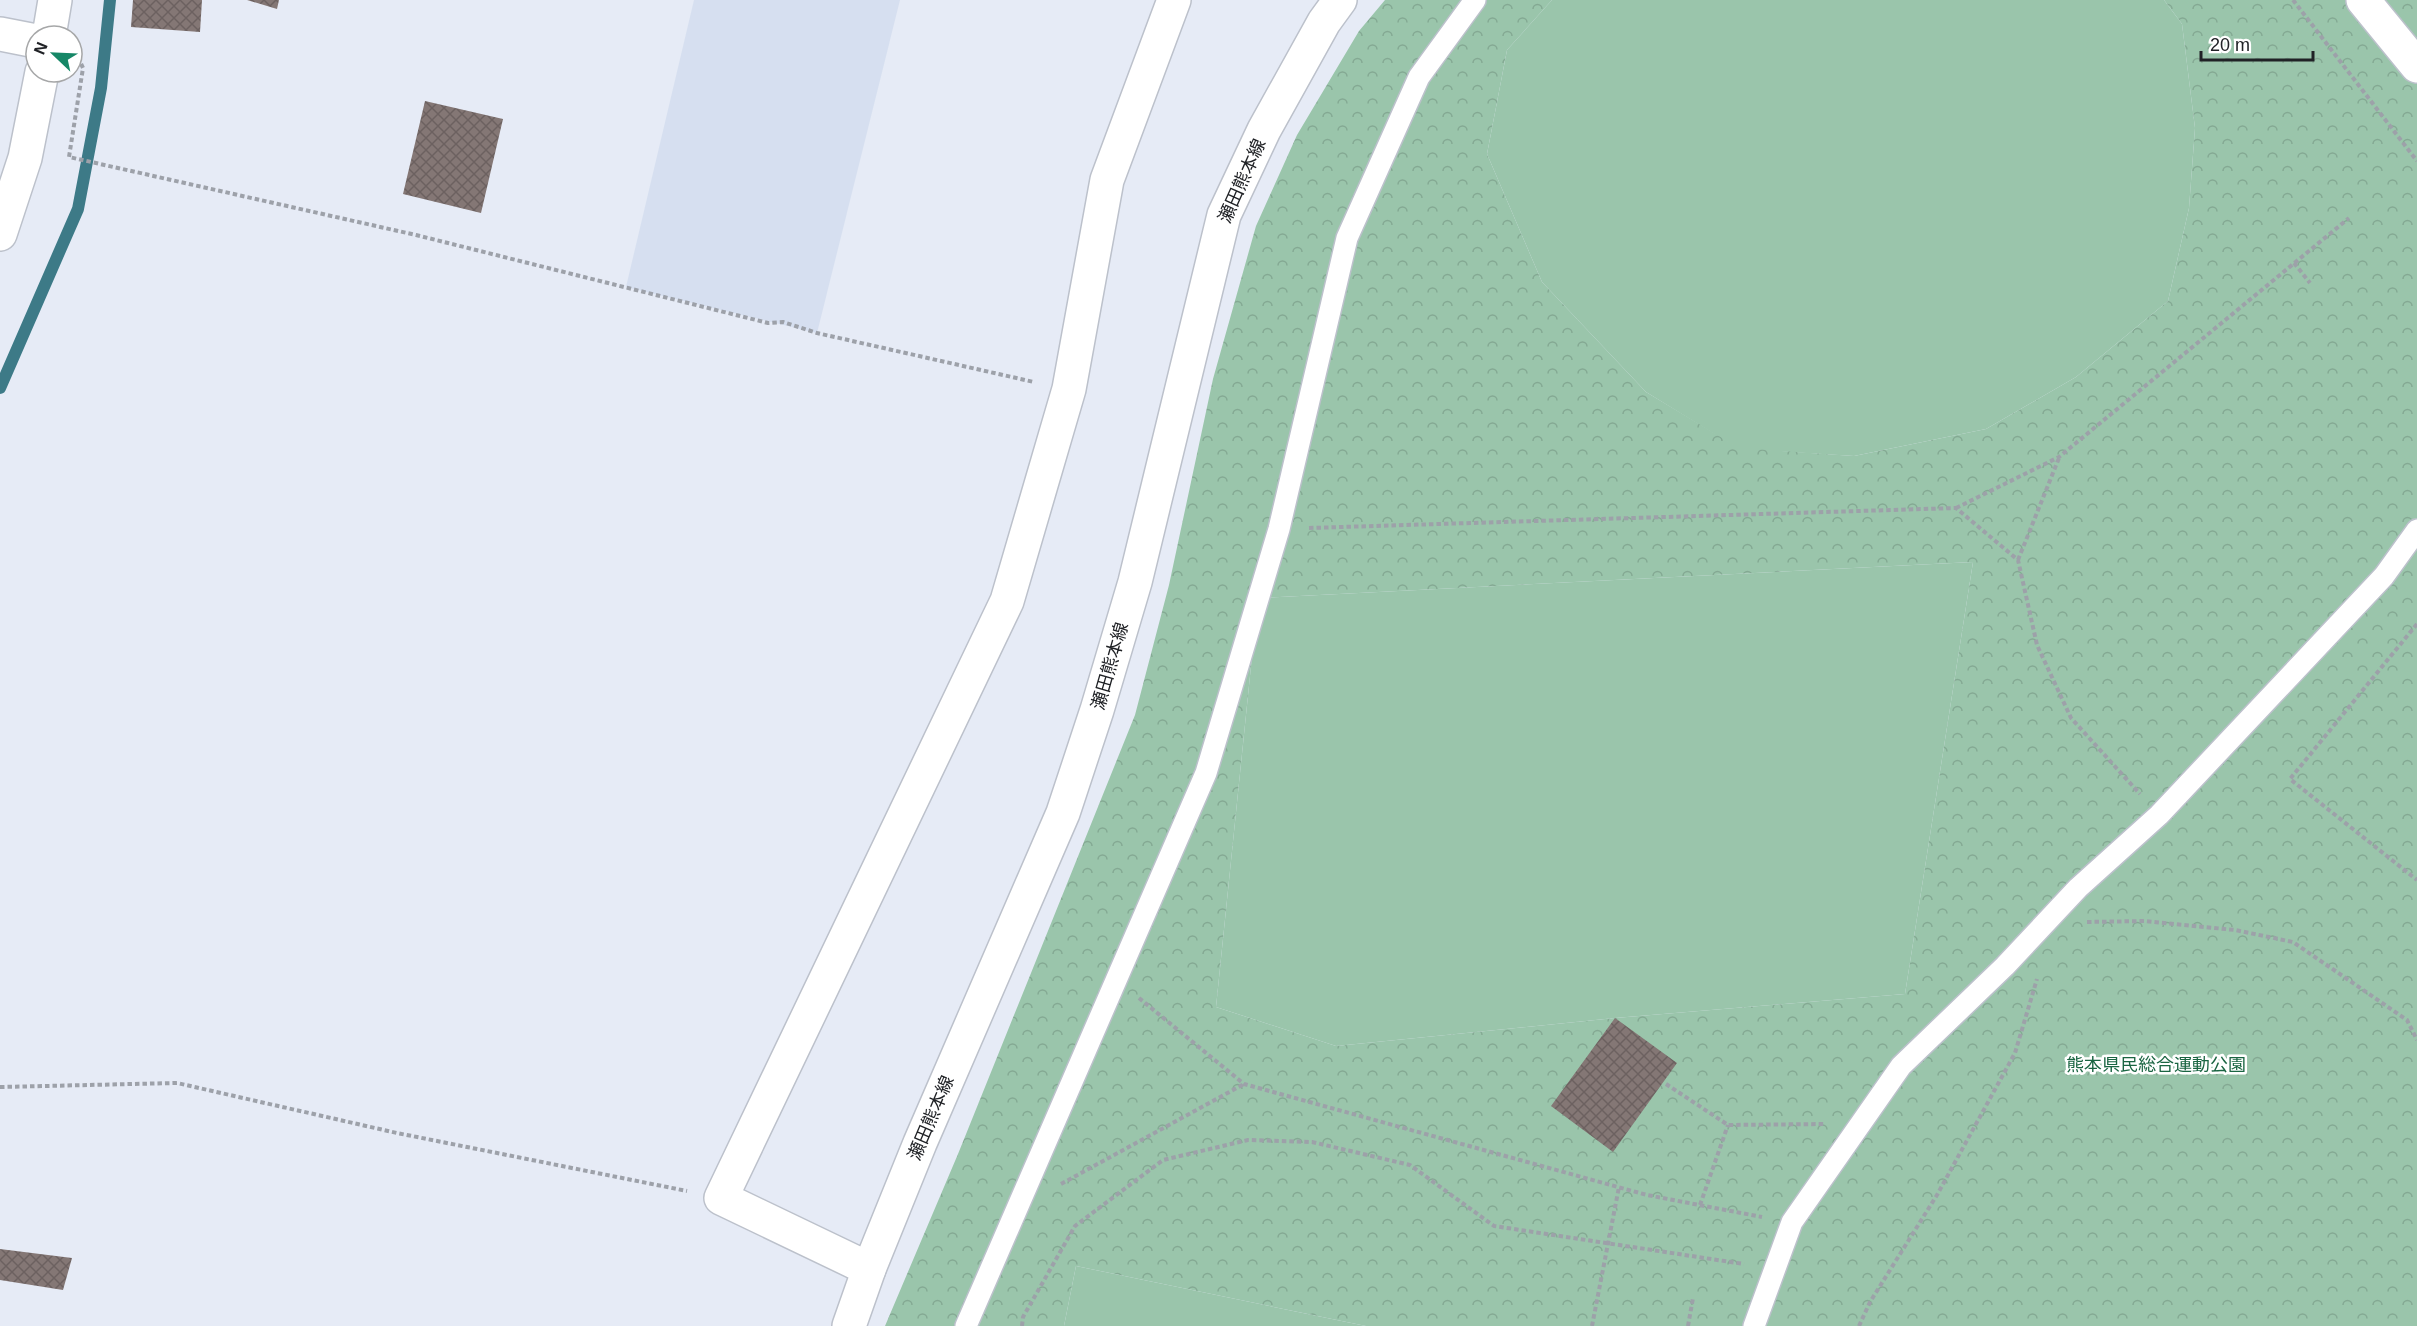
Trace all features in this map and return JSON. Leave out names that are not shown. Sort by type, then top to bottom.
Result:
[{"type":"street","points":[[51,24],[55,0]]},
{"type":"street","points":[[869,1269],[721,1198],[1007,601],[1069,389],[1107,180],[1173,0]]},
{"type":"street","name":"瀬田熊本線","points":[[849,1326],[869,1269],[1063,813],[1135,582],[1224,215],[1264,130],[1324,22],[1340,0]]},
{"type":"street","points":[[2363,0],[2417,66]]},
{"type":"street","points":[[0,34],[24,39]]},
{"type":"street","points":[[0,234],[25,158],[40,84]]},
{"type":"lane","points":[[966,1326],[1206,772],[1279,529],[1347,238],[1419,77],[1475,0]]},
{"type":"lane","points":[[1754,1326],[1792,1222],[1901,1066],[2039,930],[2078,888],[2159,815],[2384,576],[2417,530]]},
{"type":"path","points":[[2293,0],[2417,160]]},
{"type":"path","points":[[80,84],[69,157],[416,235],[768,323],[783,322],[817,333],[1069,389]]},
{"type":"path","points":[[1279,529],[1956,508],[2059,457],[2349,218]]},
{"type":"path","points":[[2294,263],[2310,283]]},
{"type":"path","points":[[2059,457],[2018,560],[2037,645],[2071,718],[2159,815]]},
{"type":"path","points":[[1956,508],[2018,560]]},
{"type":"path","points":[[2417,624],[2290,779],[2417,880]]},
{"type":"path","points":[[1859,1326],[1870,1302],[1937,1195],[2015,1053],[2039,971],[2039,930],[2100,921],[2144,921],[2235,930],[2293,942],[2407,1020],[2417,1040]]},
{"type":"path","points":[[1117,981],[1244,1084],[1619,1187],[1792,1222]]},
{"type":"path","points":[[0,1087],[177,1083],[397,1133],[721,1198]]},
{"type":"path","points":[[1018,1207],[1244,1084]]},
{"type":"path","points":[[1666,1084],[1728,1125],[1862,1123]]},
{"type":"path","points":[[1700,1205],[1728,1125]]},
{"type":"path","points":[[1022,1326],[1023,1317],[1075,1226],[1162,1160],[1248,1140],[1312,1142],[1410,1165],[1494,1226],[1608,1245],[1775,1268]]},
{"type":"path","points":[[1592,1326],[1619,1187]]},
{"type":"path","points":[[1688,1326],[1694,1298]]},
{"type":"shaded area","points":[[694,0],[900,0],[817,333],[626,287]]},
{"type":"green space","name":"熊本県民総合運動公園","points":[[1385,0],[1552,0],[1507,50],[1487,154],[1542,282],[1646,392],[1739,448],[1854,456],[1986,429],[2076,377],[2168,301],[2189,208],[2195,128],[2182,24],[2164,0],[2417,0],[2417,1326],[1366,1326],[1076,1266],[1064,1326],[885,1326],[958,1154],[1135,715],[1169,585],[1213,379],[1256,226],[1297,135],[1359,31]],"holes":[[[1973,562],[1905,994],[1615,1018],[1336,1046],[1216,1007],[1258,598]]]},
{"type":"green space","points":[[1552,0],[2164,0],[2182,24],[2195,128],[2189,208],[2168,301],[2076,377],[1986,429],[1854,456],[1739,449],[1646,392],[1542,282],[1487,154],[1507,50]]},
{"type":"green space","points":[[1973,562],[1905,994],[1615,1018],[1336,1046],[1216,1007],[1258,598]]},
{"type":"green space","points":[[1076,1266],[1366,1326],[1064,1326]]},
{"type":"building","points":[[133,0],[202,0],[200,32],[131,27]]},
{"type":"building","points":[[247,0],[279,0],[277,9]]},
{"type":"building","points":[[425,101],[503,119],[481,213],[403,194]]},
{"type":"building","points":[[1615,1018],[1677,1063],[1613,1152],[1551,1106]]},
{"type":"building","points":[[0,1249],[72,1258],[63,1290],[0,1280]]},
{"type":"waterway","points":[[0,388],[78,209],[101,88],[110,0]]}]
